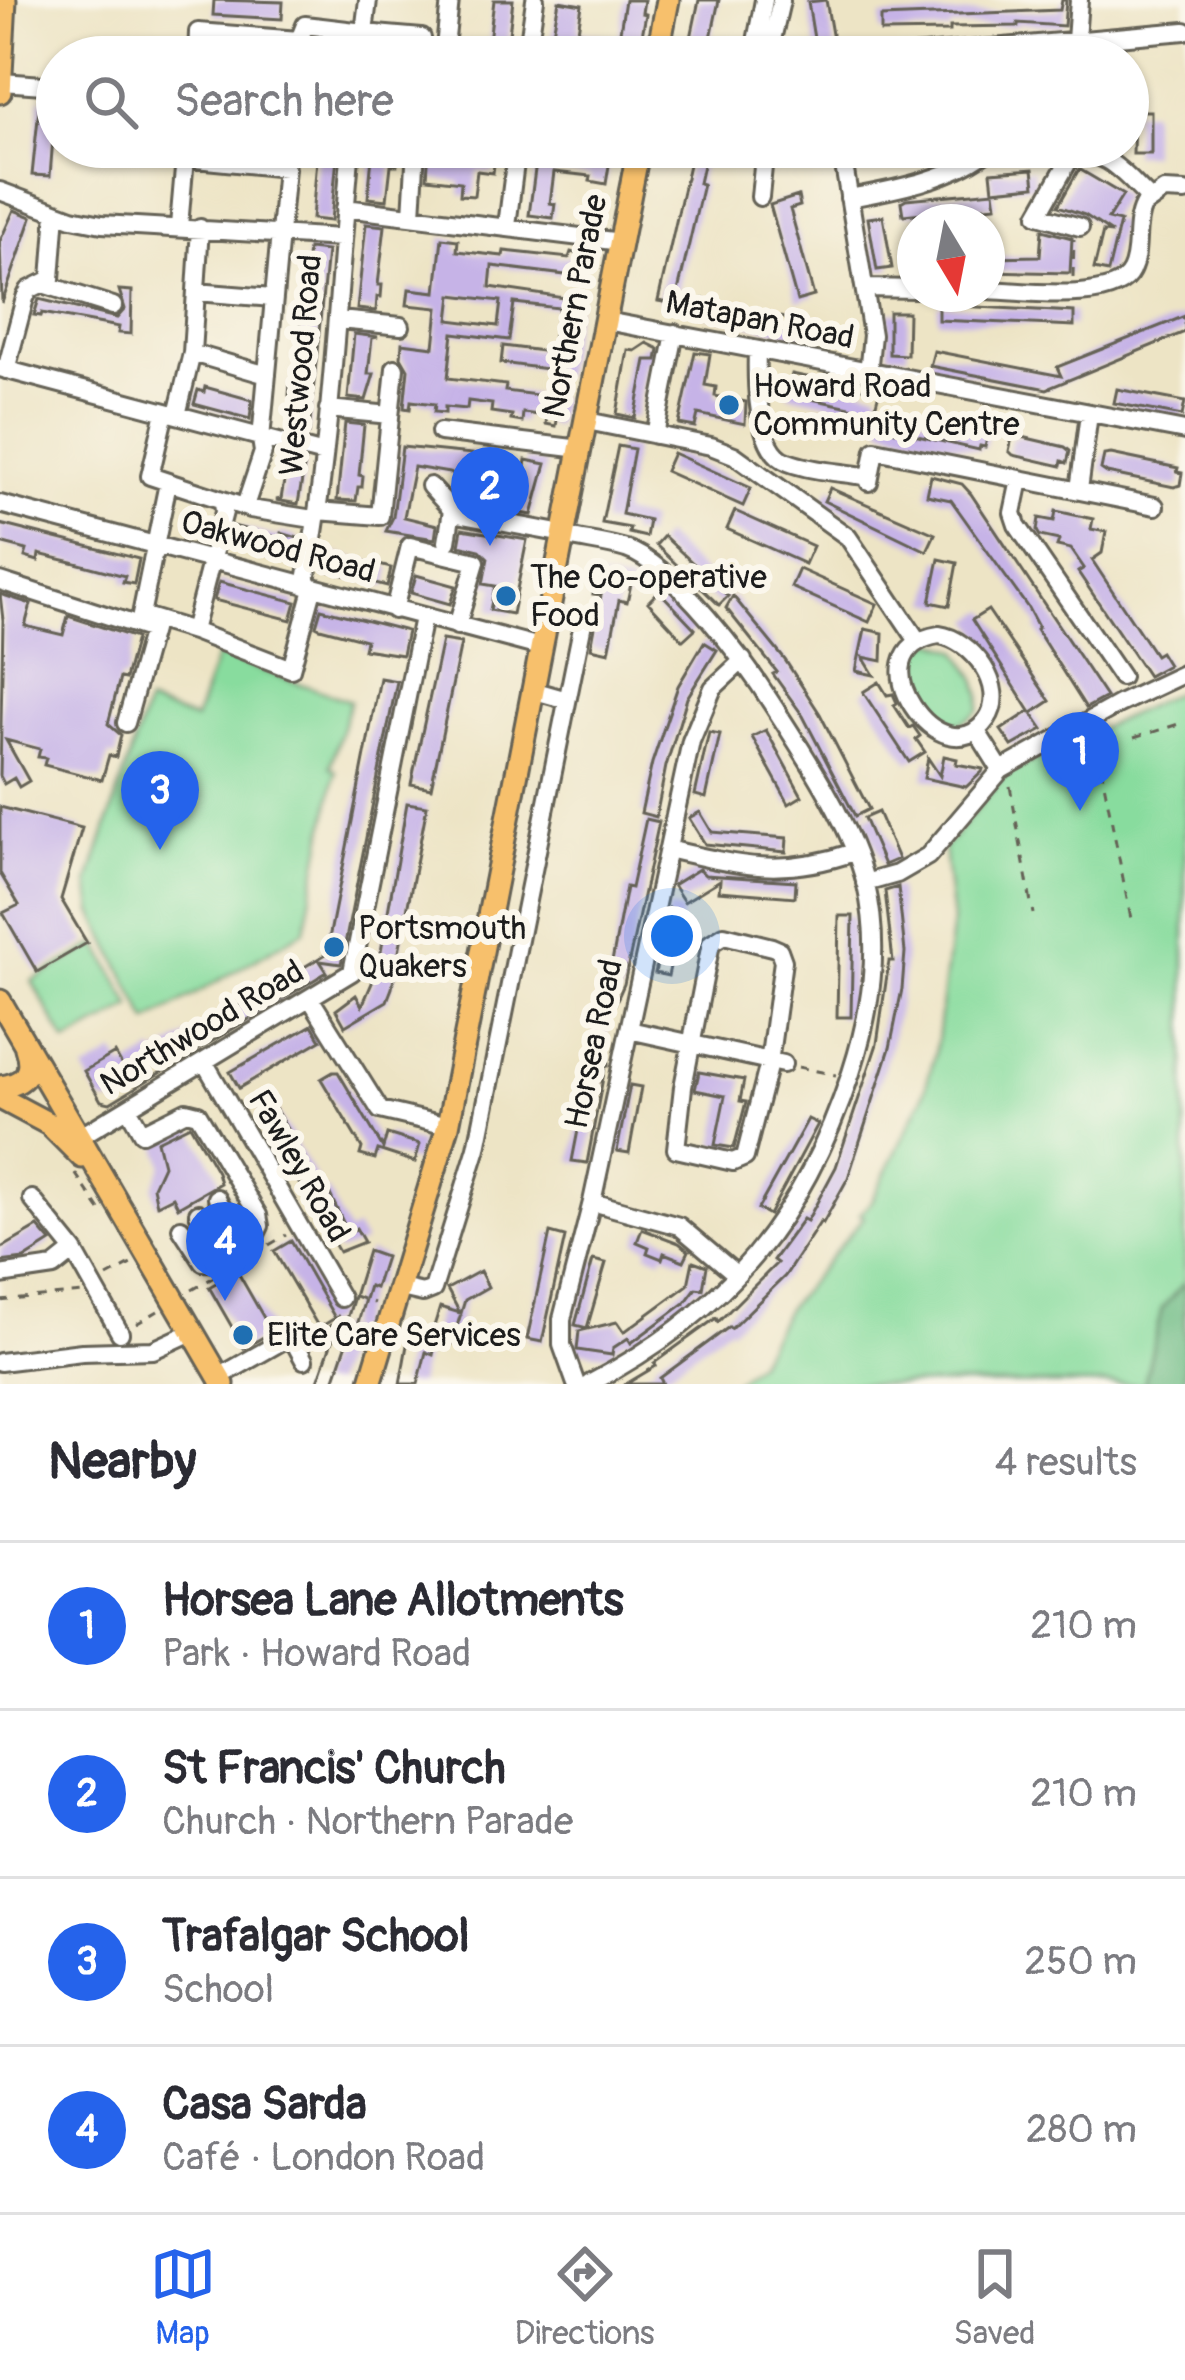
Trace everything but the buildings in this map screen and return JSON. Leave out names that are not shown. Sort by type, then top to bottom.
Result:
[{"type":"main road","points":[[1,87],[5,0]]},
{"type":"main road","points":[[661,36],[668,0]]},
{"type":"main road","name":"Northern Parade","points":[[370,1384],[448,1126],[635,168]]},
{"type":"main road","points":[[0,1001],[81,1136],[107,1204]]},
{"type":"main road","points":[[0,1087],[19,1083],[30,1071],[24,1042]]},
{"type":"main road","points":[[0,1098],[49,1124],[86,1162],[107,1204],[221,1381]]},
{"type":"street","points":[[364,36],[368,0]]},
{"type":"street","points":[[446,36],[450,0]]},
{"type":"street","points":[[530,36],[535,0]]},
{"type":"street","points":[[757,36],[764,0]]},
{"type":"street","points":[[1076,36],[1078,0]]},
{"type":"street","points":[[773,36],[781,2]]},
{"type":"street","points":[[302,36],[305,25],[399,36]]},
{"type":"street","points":[[1124,36],[1185,31]]},
{"type":"street","points":[[1,87],[36,86]]},
{"type":"street","points":[[179,226],[184,168]]},
{"type":"street","points":[[245,506],[263,452],[286,168]]},
{"type":"street","name":"Westwood Road","points":[[193,631],[291,669],[316,530],[349,168]]},
{"type":"street","points":[[412,215],[415,168]]},
{"type":"street","points":[[507,226],[514,168]]},
{"type":"street","points":[[760,197],[763,168]]},
{"type":"street","points":[[845,168],[872,335],[868,373]]},
{"type":"street","points":[[850,198],[913,185],[957,168]]},
{"type":"street","points":[[1064,168],[1037,215],[1080,227]]},
{"type":"street","points":[[1118,168],[1149,198]]},
{"type":"street","points":[[0,191],[102,224],[342,238]]},
{"type":"street","points":[[1005,290],[1104,292],[1124,281],[1134,265],[1139,214],[1149,198],[1164,191],[1185,192]]},
{"type":"street","points":[[345,208],[621,242]]},
{"type":"street","points":[[56,212],[51,279],[29,290],[3,369],[323,454]]},
{"type":"street","points":[[200,228],[192,353],[148,472],[245,506],[316,515],[380,516],[394,368]]},
{"type":"street","points":[[43,284],[113,306]]},
{"type":"street","points":[[866,288],[897,289]]},
{"type":"street","points":[[196,292],[273,298]]},
{"type":"street","points":[[338,320],[401,326]]},
{"type":"street","name":"Matapan Road","points":[[606,321],[1185,431]]},
{"type":"street","points":[[656,435],[675,333]]},
{"type":"street","points":[[758,350],[756,371],[766,444],[784,462],[866,479],[875,450],[1155,506]]},
{"type":"street","points":[[192,353],[267,375]]},
{"type":"street","points":[[328,409],[390,416]]},
{"type":"street","points":[[1079,490],[1089,414]]},
{"type":"street","points":[[587,421],[734,455],[836,526],[858,549],[918,641]]},
{"type":"street","points":[[440,432],[476,429],[581,448]]},
{"type":"street","points":[[1020,480],[1013,513],[1017,525],[1121,677]]},
{"type":"street","points":[[169,483],[141,615],[193,631],[223,501]]},
{"type":"street","points":[[430,486],[452,513],[447,542]]},
{"type":"street","points":[[1128,524],[1132,502]]},
{"type":"street","name":"Oakwood Road","points":[[0,504],[540,647]]},
{"type":"street","points":[[452,513],[628,550],[650,562],[743,660],[799,747],[866,883],[873,981],[866,1025],[837,1118],[812,1173],[775,1231],[737,1274],[692,1316],[589,1384]]},
{"type":"street","points":[[394,610],[410,546],[476,562],[457,626]]},
{"type":"street","points":[[0,580],[152,630],[126,723]]},
{"type":"street","name":"Northwood Road","points":[[81,1136],[352,972],[423,617]]},
{"type":"street","points":[[400,1288],[423,1293],[435,1286],[471,1171],[584,618]]},
{"type":"street","points":[[946,635],[972,652],[993,692],[990,714],[976,730],[947,735],[922,719],[904,690],[901,673],[905,654],[918,641],[946,635]]},
{"type":"street","name":"Horsea Road","points":[[576,1384],[562,1345],[562,1319],[668,849],[701,709],[721,677],[743,660]]},
{"type":"street","points":[[866,883],[897,874],[928,856],[1001,770],[1089,720],[1185,674]]},
{"type":"street","points":[[532,690],[567,700]]},
{"type":"street","points":[[976,730],[1001,770]]},
{"type":"street","points":[[668,849],[770,870],[811,866],[854,852]]},
{"type":"street","points":[[724,935],[772,947],[782,955],[776,1064],[741,1160],[676,1149],[692,1045],[711,943],[724,935]]},
{"type":"street","points":[[310,998],[380,1110],[448,1126]]},
{"type":"street","points":[[472,998],[507,1005]]},
{"type":"street","points":[[628,1030],[776,1064]]},
{"type":"street","name":"Fawley Road","points":[[205,1064],[340,1298]]},
{"type":"street","points":[[128,1108],[142,1133],[186,1111],[198,1114],[259,1215],[258,1234],[244,1249],[212,1264],[203,1262],[181,1228]]},
{"type":"street","points":[[217,1198],[244,1249]]},
{"type":"street","points":[[32,1199],[74,1252],[120,1333]]},
{"type":"street","points":[[592,1202],[679,1226],[737,1274]]},
{"type":"street","points":[[198,1213],[225,1258]]},
{"type":"street","points":[[0,1275],[54,1268],[74,1252]]},
{"type":"street","points":[[0,1362],[153,1350],[192,1332]]},
{"type":"street","points":[[221,1381],[291,1336],[307,1355]]},
{"type":"path","points":[[1072,291],[1074,240],[1080,227]]},
{"type":"path","points":[[1089,720],[1132,924]]},
{"type":"path","points":[[1134,738],[1185,722]]},
{"type":"path","points":[[1001,770],[1009,780],[1033,914]]},
{"type":"path","points":[[776,1064],[849,1078]]},
{"type":"path","points":[[71,1168],[107,1204]]},
{"type":"path","points":[[0,1301],[90,1292],[92,1285],[132,1264]]},
{"type":"path","points":[[307,1355],[352,1295],[380,1305]]},
{"type":"path","points":[[120,1333],[159,1310]]},
{"type":"green space","points":[[934,641],[958,650],[981,696],[979,710],[949,725],[926,714],[909,672],[909,656]]},
{"type":"green space","points":[[217,655],[350,701],[330,767],[336,771],[305,930],[148,1022],[93,912],[89,882],[147,704],[195,720]]},
{"type":"green space","points":[[1185,688],[1185,1282],[1162,1308],[1144,1384],[733,1384],[757,1362],[786,1310],[864,1217],[860,1214],[872,1201],[922,1099],[935,1055],[952,921],[944,849],[1006,774]]},
{"type":"green space","points":[[98,944],[132,1007],[66,1043],[32,981]]},
{"type":"green space","points":[[1185,1282],[1185,1379],[1182,1384],[1144,1384],[1162,1308]]},
{"type":"place","name":"Howard Road Community Centre","points":[[729,405]]},
{"type":"place","name":"St Francis' Church","points":[[490,546]]},
{"type":"place","name":"The Co-operative Food","points":[[506,596]]},
{"type":"place","name":"Horsea Lane Allotments","points":[[1080,811]]},
{"type":"place","name":"Trafalgar School","points":[[160,850]]},
{"type":"place","name":"Portsmouth Quakers","points":[[334,947]]},
{"type":"place","name":"Casa Sarda","points":[[225,1301]]},
{"type":"place","name":"Elite Care Services","points":[[243,1335]]}]
